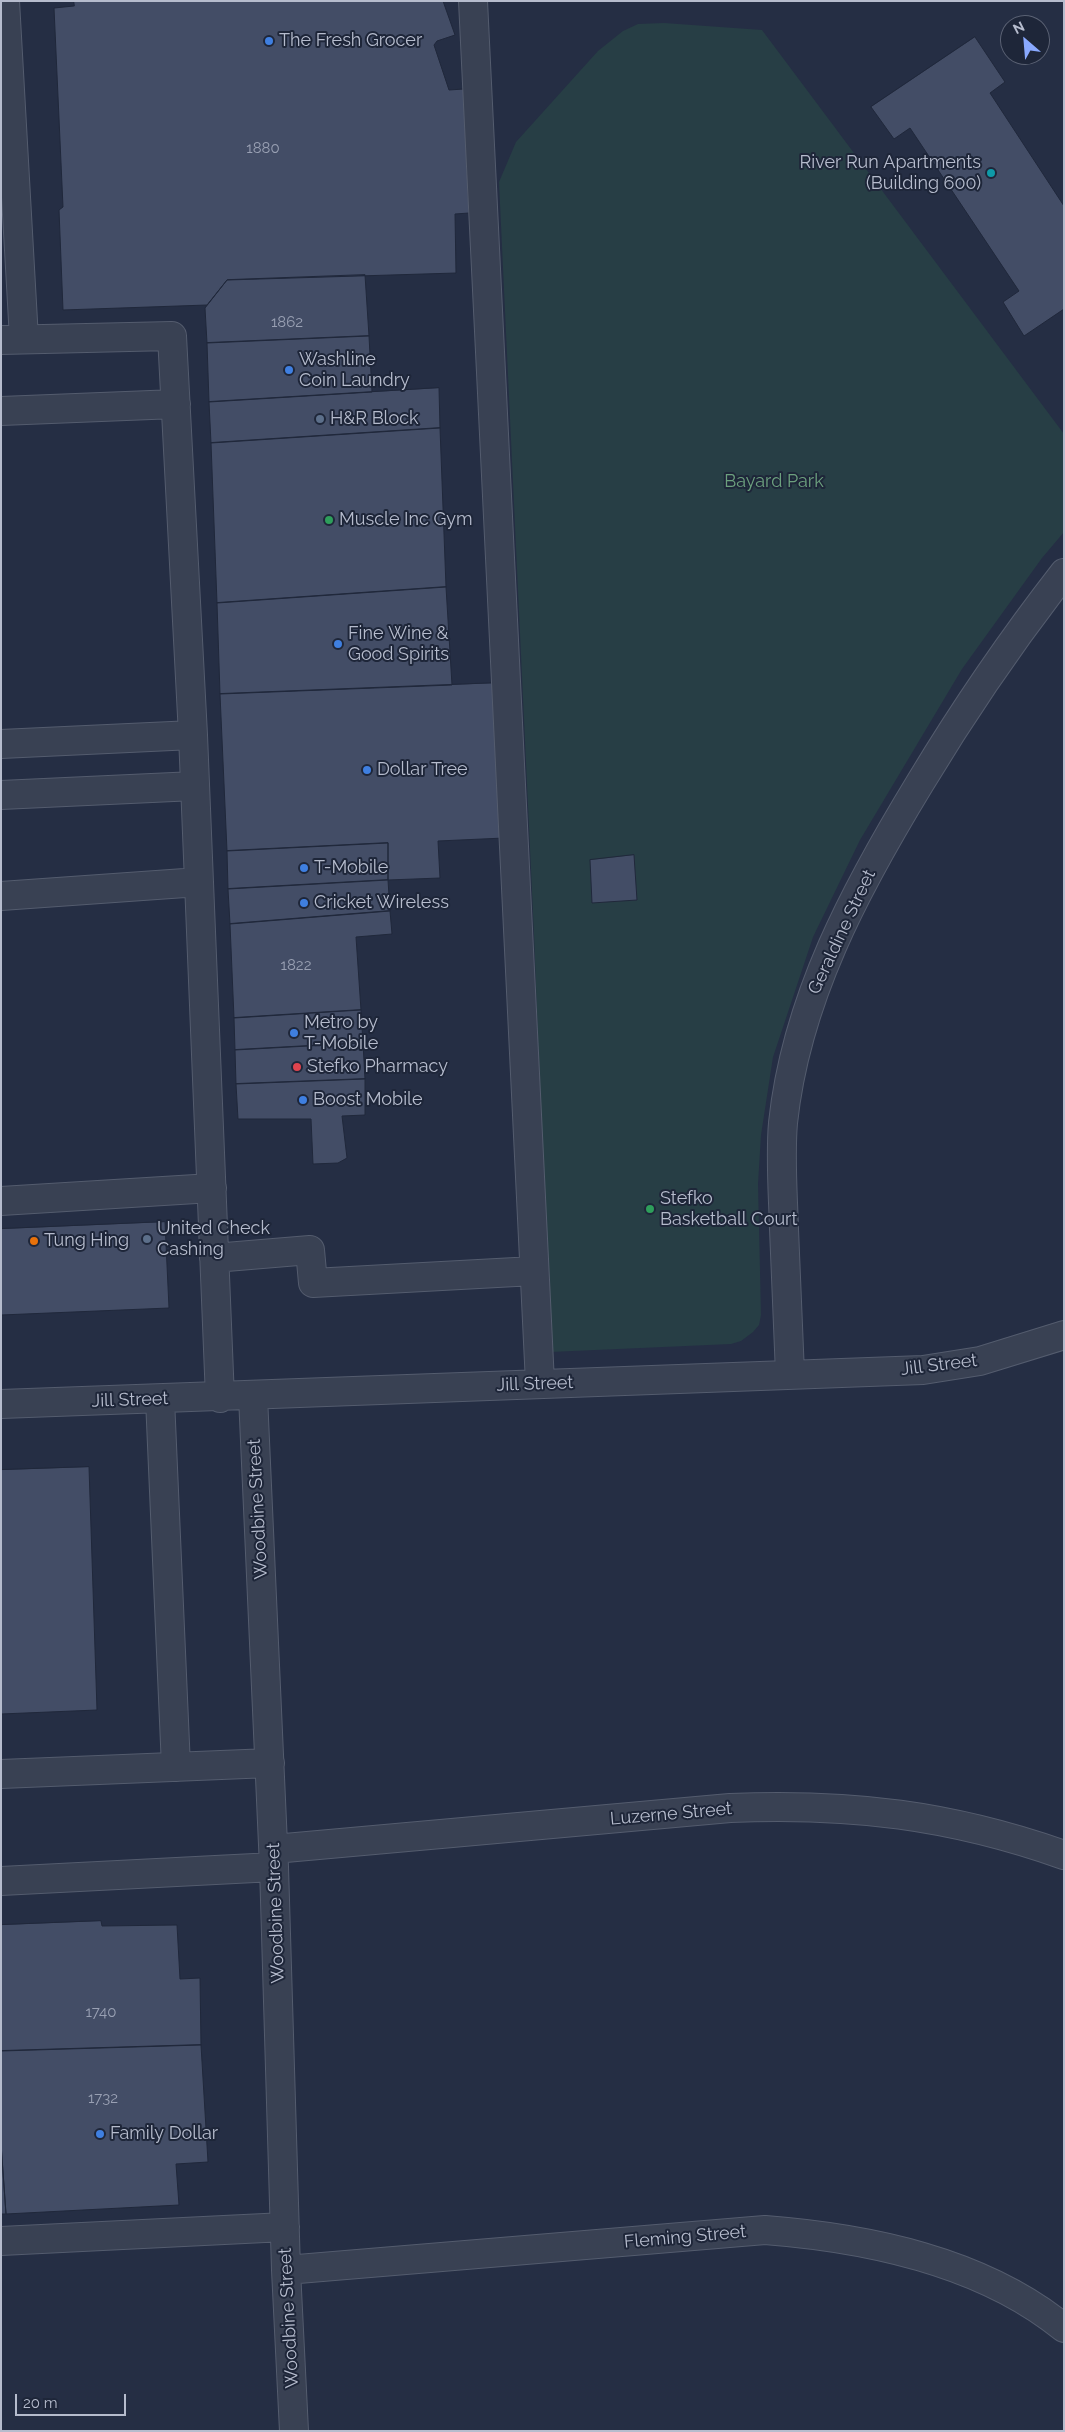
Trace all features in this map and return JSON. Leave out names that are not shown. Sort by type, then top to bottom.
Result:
[{"type":"street","points":[[5,1],[12,339],[172,336],[193,735],[220,1398]]},
{"type":"street","points":[[473,1],[540,1383]]},
{"type":"street","points":[[1,411],[176,404]]},
{"type":"street","name":"Geraldine Street","points":[[790,1374],[781,1164],[783,1124],[793,1062],[817,980],[847,915],[905,808],[984,681],[1064,573]]},
{"type":"street","points":[[1,744],[193,735]]},
{"type":"street","points":[[1,796],[195,786]]},
{"type":"street","points":[[1,896],[199,882]]},
{"type":"street","points":[[1,1201],[212,1188]]},
{"type":"street","points":[[214,1258],[310,1250],[313,1284],[534,1271]]},
{"type":"street","name":"Jill Street","points":[[1,1404],[220,1398],[950,1367],[1010,1354],[1064,1336]]},
{"type":"street","name":"Woodbine Street","points":[[253,1396],[274,1858],[286,2270],[294,2431]]},
{"type":"street","points":[[160,1399],[176,1767]]},
{"type":"street","points":[[1,1774],[270,1763]]},
{"type":"street","name":"Luzerne Street","points":[[1,1881],[274,1858],[730,1808],[791,1806],[910,1815],[978,1829],[1064,1855]]},
{"type":"street","points":[[1,2241],[285,2227]]},
{"type":"street","name":"Fleming Street","points":[[286,2270],[755,2231],[785,2232],[853,2242],[946,2265],[989,2282],[1022,2298],[1064,2328]]},
{"type":"green space","name":"Bayard Park","points":[[664,23],[762,30],[1064,434],[1064,532],[1042,558],[962,669],[860,840],[813,937],[773,1057],[761,1135],[758,1184],[761,1315],[759,1325],[741,1341],[731,1344],[550,1352],[534,934],[499,182],[516,142],[598,51],[623,31],[638,24]]},
{"type":"building","points":[[74,1],[443,1],[455,35],[437,41],[434,45],[449,90],[464,89],[469,213],[455,214],[456,273],[227,280],[207,305],[63,310],[59,210],[63,207],[54,8],[74,6]]},
{"type":"building","name":"River Run Apartments (Building 600)","points":[[975,37],[1005,82],[990,93],[1064,206],[1064,309],[1024,336],[1003,302],[1019,291],[910,128],[894,139],[871,107]]},
{"type":"building","points":[[365,275],[369,336],[207,343],[205,308],[227,280]]},
{"type":"building","points":[[369,336],[372,392],[209,402],[207,343]]},
{"type":"building","points":[[439,388],[440,428],[211,443],[209,402]]},
{"type":"building","points":[[440,428],[446,587],[217,603],[211,443]]},
{"type":"building","points":[[446,587],[452,685],[220,694],[217,603]]},
{"type":"building","points":[[498,683],[504,838],[438,841],[440,878],[388,880],[388,843],[227,851],[220,694]]},
{"type":"building","points":[[388,843],[388,880],[228,889],[227,851]]},
{"type":"building","points":[[634,855],[637,900],[592,903],[590,860]]},
{"type":"building","points":[[388,880],[390,911],[230,924],[228,889]]},
{"type":"building","points":[[390,911],[392,934],[356,937],[361,1010],[234,1018],[230,924]]},
{"type":"building","points":[[361,1010],[363,1043],[235,1050],[234,1018]]},
{"type":"building","points":[[363,1043],[365,1079],[236,1084],[235,1050]]},
{"type":"building","points":[[365,1079],[365,1115],[342,1116],[347,1158],[338,1163],[313,1164],[311,1119],[238,1119],[236,1084]]},
{"type":"building","points":[[165,1222],[169,1308],[1,1315],[1,1229]]},
{"type":"building","points":[[89,1467],[97,1710],[1,1714],[1,1470]]},
{"type":"building","points":[[101,1921],[102,1926],[177,1925],[180,1979],[200,1978],[201,2045],[1,2051],[1,1925]]},
{"type":"building","points":[[201,2045],[208,2162],[176,2164],[179,2205],[6,2214],[1,2144],[1,2051]]},
{"type":"building","points":[[1,2144],[6,2214],[1,2214]]},
{"type":"place","name":"The Fresh Grocer","points":[[269,41]]},
{"type":"place","name":"River Run Apartments (Building 600)","points":[[991,173]]},
{"type":"place","name":"Washline Coin Laundry","points":[[289,370]]},
{"type":"place","name":"H&R Block","points":[[320,419]]},
{"type":"place","name":"Muscle Inc Gym","points":[[329,520]]},
{"type":"place","name":"Fine Wine & Good Spirits","points":[[338,644]]},
{"type":"place","name":"Dollar Tree","points":[[367,770]]},
{"type":"place","name":"T-Mobile","points":[[304,868]]},
{"type":"place","name":"Cricket Wireless","points":[[304,903]]},
{"type":"place","name":"Metro by T-Mobile","points":[[294,1033]]},
{"type":"place","name":"Stefko Pharmacy","points":[[297,1067]]},
{"type":"place","name":"Boost Mobile","points":[[303,1100]]},
{"type":"place","name":"Stefko Basketball Court","points":[[650,1209]]},
{"type":"place","name":"United Check Cashing","points":[[147,1239]]},
{"type":"place","name":"Tung Hing","points":[[34,1241]]},
{"type":"place","name":"Family Dollar","points":[[100,2134]]}]
